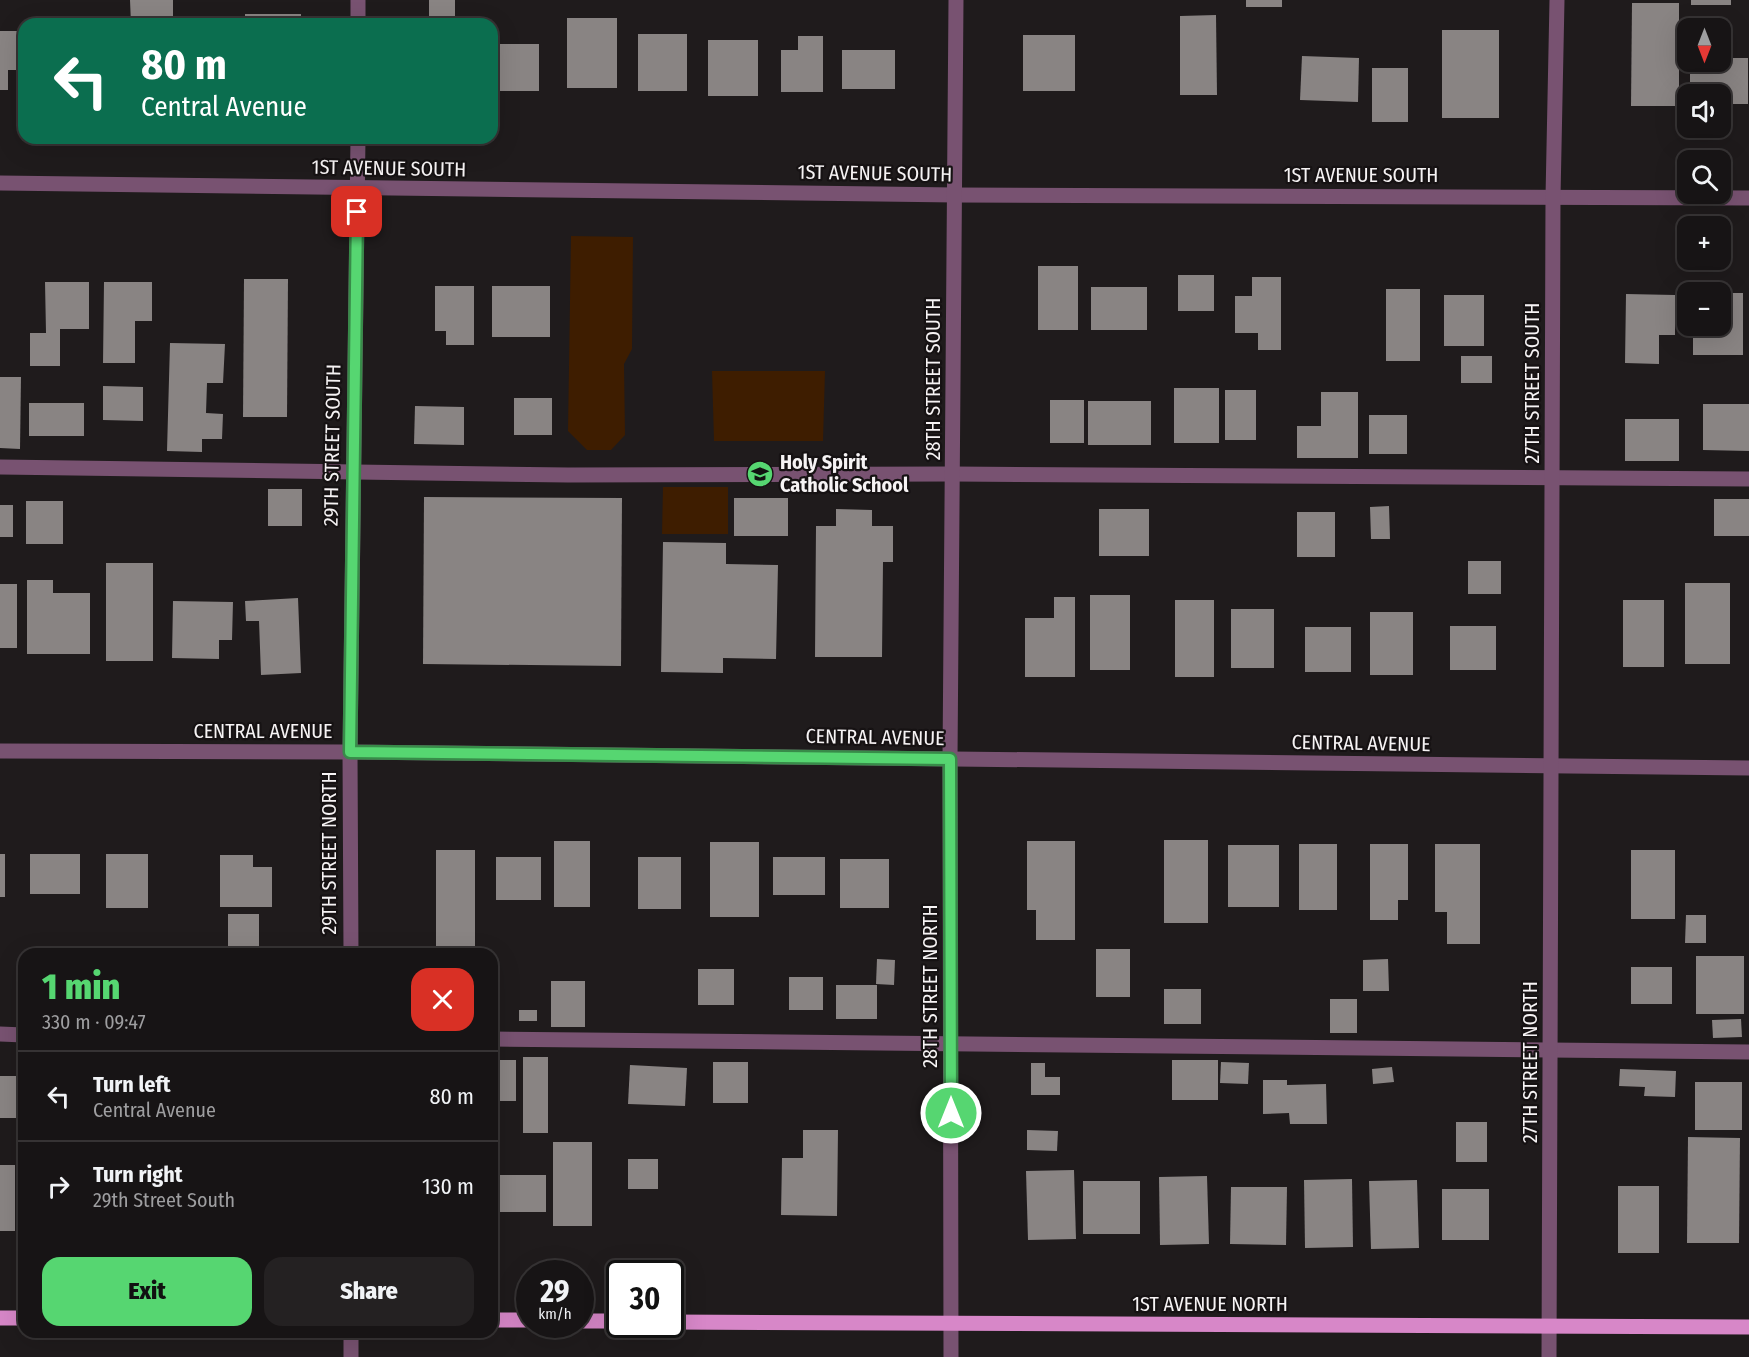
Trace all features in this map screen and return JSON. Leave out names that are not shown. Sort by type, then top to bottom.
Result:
[{"type":"main road","points":[[0,1318],[18,1318]]},
{"type":"main road","points":[[498,1320],[516,1320]]},
{"type":"main road","name":"1ST AVENUE NORTH","points":[[684,1322],[1749,1327]]},
{"type":"street","points":[[358,0],[358,18]]},
{"type":"street","name":"28TH STREET SOUTH","points":[[950,759],[956,0]]},
{"type":"street","name":"27TH STREET SOUTH","points":[[1553,766],[1553,197],[1557,0]]},
{"type":"street","name":"29TH STREET SOUTH","points":[[350,752],[358,144]]},
{"type":"street","name":"1ST AVENUE SOUTH","points":[[0,183],[956,195],[1749,198]]},
{"type":"street","points":[[0,466],[568,475],[953,474],[1749,480]]},
{"type":"street","name":"CENTRAL AVENUE","points":[[0,751],[350,752],[1749,768]]},
{"type":"street","name":"29TH STREET NORTH","points":[[350,752],[351,948]]},
{"type":"street","name":"28TH STREET NORTH","points":[[950,759],[951,1357]]},
{"type":"street","name":"27TH STREET NORTH","points":[[1549,1357],[1553,766]]},
{"type":"street","points":[[0,1034],[18,1035]]},
{"type":"street","points":[[498,1039],[1749,1052]]},
{"type":"street","points":[[351,1338],[351,1357]]},
{"type":"shaded area","points":[[571,236],[633,237],[632,349],[624,364],[625,435],[611,450],[587,450],[568,431]]},
{"type":"shaded area","points":[[712,371],[825,371],[823,441],[714,441]]},
{"type":"shaded area","points":[[663,487],[728,487],[728,534],[662,534]]},
{"type":"building","points":[[130,0],[173,0],[173,17],[131,18]]},
{"type":"building","points":[[429,0],[455,0],[455,18],[429,18]]},
{"type":"building","points":[[1246,0],[1282,0],[1282,7],[1246,7]]},
{"type":"building","points":[[1691,0],[1731,0],[1731,5],[1691,5]]},
{"type":"building","points":[[1632,3],[1679,3],[1677,106],[1631,106]]},
{"type":"building","points":[[245,14],[301,14],[301,18],[245,18]]},
{"type":"building","points":[[1216,15],[1217,95],[1180,95],[1180,16]]},
{"type":"building","points":[[567,18],[617,18],[617,88],[567,88]]},
{"type":"building","points":[[1442,30],[1499,30],[1499,118],[1442,118]]},
{"type":"building","points":[[0,31],[18,31],[18,70],[8,70],[8,90],[0,90]]},
{"type":"building","points":[[638,34],[687,34],[687,91],[638,91]]},
{"type":"building","points":[[1023,35],[1075,35],[1075,91],[1023,91]]},
{"type":"building","points":[[798,36],[823,36],[823,92],[781,92],[781,50],[798,50]]},
{"type":"building","points":[[708,40],[758,40],[758,96],[708,96]]},
{"type":"building","points":[[498,44],[539,44],[539,91],[498,91]]},
{"type":"building","points":[[842,50],[895,50],[895,89],[842,89]]},
{"type":"building","points":[[1302,56],[1359,58],[1358,102],[1300,100]]},
{"type":"building","points":[[1731,58],[1748,58],[1748,104],[1731,104],[1731,84],[1690,84],[1690,72],[1731,72]]},
{"type":"building","points":[[1372,68],[1408,68],[1408,122],[1372,122]]},
{"type":"building","points":[[1038,266],[1078,266],[1078,330],[1038,330]]},
{"type":"building","points":[[1178,275],[1214,275],[1214,311],[1178,311]]},
{"type":"building","points":[[1252,277],[1281,277],[1281,350],[1258,350],[1258,333],[1235,333],[1235,296],[1252,296]]},
{"type":"building","points":[[244,279],[288,279],[287,417],[243,417]]},
{"type":"building","points":[[45,282],[89,282],[89,329],[60,329],[60,366],[30,366],[30,333],[46,333]]},
{"type":"building","points":[[104,282],[152,282],[152,321],[135,321],[135,363],[103,363]]},
{"type":"building","points":[[435,286],[474,286],[474,345],[446,345],[446,331],[435,331]]},
{"type":"building","points":[[492,286],[550,286],[550,337],[492,337]]},
{"type":"building","points":[[1091,287],[1147,287],[1147,330],[1091,330]]},
{"type":"building","points":[[1386,289],[1420,289],[1420,361],[1386,361]]},
{"type":"building","points":[[1731,293],[1743,293],[1743,355],[1693,355],[1693,336],[1731,336]]},
{"type":"building","points":[[1626,294],[1675,295],[1675,335],[1659,335],[1659,364],[1625,363]]},
{"type":"building","points":[[1444,295],[1484,295],[1484,346],[1444,346]]},
{"type":"building","points":[[170,343],[225,344],[223,383],[207,383],[206,413],[223,414],[222,439],[202,439],[202,452],[167,451]]},
{"type":"building","points":[[1461,356],[1492,356],[1492,383],[1461,383]]},
{"type":"building","points":[[0,377],[21,377],[20,449],[0,448]]},
{"type":"building","points":[[103,386],[143,387],[143,421],[103,420]]},
{"type":"building","points":[[1174,388],[1219,388],[1219,443],[1174,443]]},
{"type":"building","points":[[1225,390],[1256,390],[1256,440],[1225,440]]},
{"type":"building","points":[[1321,392],[1358,392],[1358,458],[1297,458],[1297,426],[1321,426]]},
{"type":"building","points":[[514,398],[552,398],[552,435],[514,435]]},
{"type":"building","points":[[1050,400],[1084,400],[1084,443],[1050,443]]},
{"type":"building","points":[[1088,401],[1151,401],[1151,445],[1088,445]]},
{"type":"building","points":[[29,403],[84,403],[84,436],[29,436]]},
{"type":"building","points":[[1703,404],[1749,404],[1749,451],[1703,450]]},
{"type":"building","points":[[415,406],[464,407],[464,445],[414,444]]},
{"type":"building","points":[[1369,415],[1407,415],[1407,454],[1369,454]]},
{"type":"building","points":[[1625,419],[1679,419],[1679,461],[1625,461]]},
{"type":"building","points":[[268,489],[302,489],[302,526],[268,526]]},
{"type":"building","points":[[424,497],[622,498],[621,666],[423,664]]},
{"type":"building","points":[[734,498],[788,498],[788,536],[734,536]]},
{"type":"building","points":[[1714,499],[1749,499],[1749,536],[1714,536]]},
{"type":"building","points":[[26,501],[63,501],[63,544],[26,544]]},
{"type":"building","points":[[0,505],[13,505],[13,537],[0,537]]},
{"type":"building","points":[[1389,506],[1390,539],[1371,539],[1370,507]]},
{"type":"building","points":[[836,509],[872,510],[872,526],[893,526],[893,562],[883,562],[882,657],[815,657],[816,526],[836,526]]},
{"type":"building","points":[[1099,509],[1149,509],[1149,556],[1099,556]]},
{"type":"building","points":[[1297,512],[1335,512],[1335,557],[1297,557]]},
{"type":"building","points":[[663,542],[726,543],[726,564],[778,565],[776,659],[723,658],[723,673],[661,672]]},
{"type":"building","points":[[1468,561],[1501,561],[1501,594],[1468,594]]},
{"type":"building","points":[[106,563],[153,563],[153,661],[106,661]]},
{"type":"building","points":[[27,580],[53,580],[53,593],[90,593],[90,654],[27,654]]},
{"type":"building","points":[[1685,583],[1730,583],[1730,664],[1685,664]]},
{"type":"building","points":[[0,584],[17,584],[17,648],[0,648]]},
{"type":"building","points":[[1090,595],[1130,595],[1130,670],[1090,670]]},
{"type":"building","points":[[1054,597],[1075,597],[1075,677],[1025,677],[1025,618],[1054,618]]},
{"type":"building","points":[[298,598],[301,673],[261,675],[259,621],[246,621],[245,601]]},
{"type":"building","points":[[1175,600],[1214,600],[1214,677],[1175,677]]},
{"type":"building","points":[[1623,600],[1664,600],[1664,667],[1623,667]]},
{"type":"building","points":[[173,601],[233,602],[232,640],[219,640],[219,659],[172,658]]},
{"type":"building","points":[[1231,609],[1274,609],[1274,668],[1231,668]]},
{"type":"building","points":[[1370,612],[1413,612],[1413,675],[1370,675]]},
{"type":"building","points":[[1450,626],[1496,626],[1496,670],[1450,670]]},
{"type":"building","points":[[1305,627],[1351,627],[1351,672],[1305,672]]},
{"type":"building","points":[[1164,840],[1208,840],[1208,923],[1164,923]]},
{"type":"building","points":[[554,841],[590,841],[590,907],[554,907]]},
{"type":"building","points":[[1027,841],[1075,841],[1075,940],[1036,940],[1036,910],[1027,910]]},
{"type":"building","points":[[710,842],[759,842],[759,917],[710,917]]},
{"type":"building","points":[[1299,844],[1337,844],[1337,910],[1299,910]]},
{"type":"building","points":[[1370,844],[1408,844],[1408,900],[1398,900],[1398,920],[1370,920]]},
{"type":"building","points":[[1435,844],[1480,844],[1480,944],[1447,944],[1447,912],[1435,912]]},
{"type":"building","points":[[1228,845],[1279,845],[1279,907],[1228,907]]},
{"type":"building","points":[[436,850],[475,850],[475,948],[436,948]]},
{"type":"building","points":[[1631,850],[1675,850],[1675,919],[1631,919]]},
{"type":"building","points":[[0,854],[5,854],[5,897],[0,897]]},
{"type":"building","points":[[30,854],[80,854],[80,894],[30,894]]},
{"type":"building","points":[[106,854],[148,854],[148,908],[106,908]]},
{"type":"building","points":[[220,855],[253,855],[253,867],[272,867],[272,907],[220,907]]},
{"type":"building","points":[[496,857],[541,857],[541,900],[496,900]]},
{"type":"building","points":[[638,857],[681,857],[681,909],[638,909]]},
{"type":"building","points":[[773,857],[825,857],[825,895],[773,895]]},
{"type":"building","points":[[840,859],[889,859],[889,908],[840,908]]},
{"type":"building","points":[[228,914],[259,914],[259,948],[228,948]]},
{"type":"building","points":[[1686,915],[1706,915],[1706,943],[1685,943]]},
{"type":"building","points":[[1096,949],[1130,949],[1130,997],[1096,997]]},
{"type":"building","points":[[1696,956],[1744,956],[1744,1014],[1696,1014]]},
{"type":"building","points":[[877,959],[895,960],[894,985],[876,984]]},
{"type":"building","points":[[1388,959],[1389,991],[1363,991],[1363,960]]},
{"type":"building","points":[[1631,967],[1672,967],[1672,1004],[1631,1004]]},
{"type":"building","points":[[698,969],[734,969],[734,1005],[698,1005]]},
{"type":"building","points":[[789,977],[823,977],[823,1010],[789,1010]]},
{"type":"building","points":[[551,981],[585,981],[585,1027],[551,1027]]},
{"type":"building","points":[[836,985],[877,985],[877,1019],[836,1019]]},
{"type":"building","points":[[1164,989],[1201,989],[1201,1024],[1164,1024]]},
{"type":"building","points":[[1330,999],[1357,999],[1357,1033],[1330,1033]]},
{"type":"building","points":[[519,1010],[537,1010],[537,1021],[519,1021]]},
{"type":"building","points":[[1741,1019],[1742,1037],[1713,1038],[1712,1020]]},
{"type":"building","points":[[523,1057],[548,1057],[548,1133],[523,1133]]},
{"type":"building","points":[[498,1060],[516,1060],[516,1101],[498,1101]]},
{"type":"building","points":[[1172,1060],[1218,1060],[1218,1100],[1172,1100]]},
{"type":"building","points":[[713,1062],[748,1062],[748,1103],[713,1103]]},
{"type":"building","points":[[1221,1062],[1249,1063],[1248,1084],[1220,1083]]},
{"type":"building","points":[[1031,1063],[1045,1063],[1045,1077],[1060,1077],[1060,1095],[1031,1095]]},
{"type":"building","points":[[630,1065],[687,1068],[685,1106],[628,1104]]},
{"type":"building","points":[[1392,1067],[1394,1082],[1373,1084],[1372,1069]]},
{"type":"building","points":[[1620,1069],[1676,1071],[1675,1097],[1644,1096],[1645,1087],[1619,1086]]},
{"type":"building","points":[[0,1076],[17,1076],[17,1118],[0,1118]]},
{"type":"building","points":[[1263,1080],[1287,1080],[1287,1085],[1326,1084],[1327,1124],[1290,1124],[1289,1113],[1263,1114]]},
{"type":"building","points":[[1695,1082],[1742,1082],[1742,1130],[1695,1130]]},
{"type":"building","points":[[1456,1122],[1487,1122],[1487,1162],[1456,1162]]},
{"type":"building","points":[[803,1130],[838,1130],[837,1216],[781,1215],[782,1158],[803,1158]]},
{"type":"building","points":[[1027,1130],[1058,1131],[1057,1151],[1027,1150]]},
{"type":"building","points":[[1688,1137],[1740,1138],[1739,1243],[1687,1243]]},
{"type":"building","points":[[553,1142],[592,1142],[592,1226],[553,1226]]},
{"type":"building","points":[[628,1159],[658,1159],[658,1189],[628,1189]]},
{"type":"building","points":[[0,1165],[15,1165],[15,1231],[0,1231]]},
{"type":"building","points":[[1074,1170],[1076,1239],[1028,1240],[1026,1171]]},
{"type":"building","points":[[498,1175],[546,1175],[546,1212],[498,1212]]},
{"type":"building","points":[[1207,1176],[1209,1244],[1160,1245],[1159,1177]]},
{"type":"building","points":[[1352,1179],[1353,1247],[1305,1248],[1304,1180]]},
{"type":"building","points":[[1417,1180],[1419,1248],[1371,1249],[1369,1181]]},
{"type":"building","points":[[1083,1181],[1140,1181],[1140,1234],[1083,1234]]},
{"type":"building","points":[[1618,1186],[1659,1186],[1659,1253],[1618,1253]]},
{"type":"building","points":[[1231,1187],[1287,1187],[1286,1245],[1230,1244]]},
{"type":"building","points":[[1442,1189],[1489,1189],[1489,1240],[1442,1240]]},
{"type":"place","name":"Holy Spirit Catholic School","points":[[760,474]]},
{"type":"route","points":[[357,212],[350,752],[950,759],[951,1113]]}]
